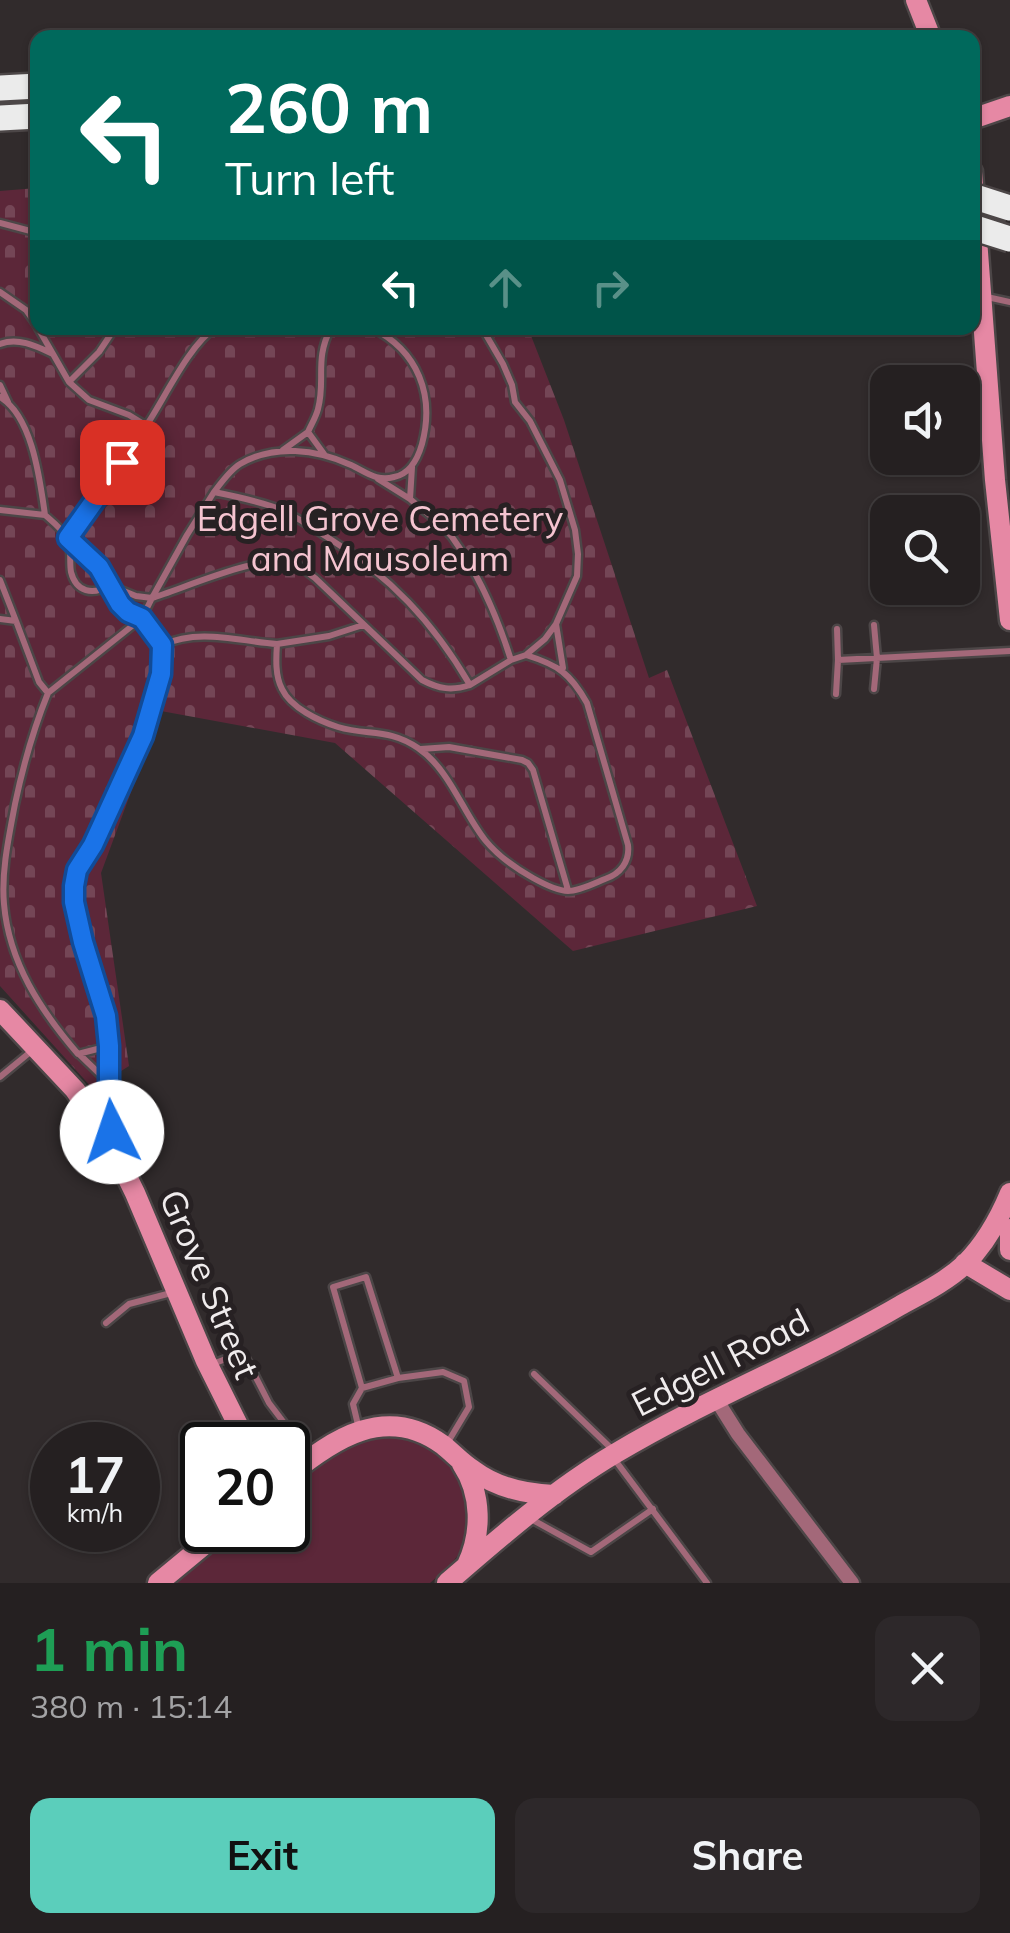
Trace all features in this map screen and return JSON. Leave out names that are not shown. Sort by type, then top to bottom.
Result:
[{"type":"highway","points":[[0,88],[30,86]]},
{"type":"highway","points":[[0,118],[30,116]]},
{"type":"highway","points":[[980,199],[1010,208]]},
{"type":"highway","points":[[980,230],[1010,239]]},
{"type":"main road","points":[[916,0],[929,30]]},
{"type":"main road","points":[[980,115],[1010,106]]},
{"type":"main road","points":[[980,282],[1010,620]]},
{"type":"main road","name":"Grove Street","points":[[0,1010],[75,1090],[108,1138],[236,1422]]},
{"type":"main road","name":"Edgell Road","points":[[447,1583],[554,1495],[614,1454],[881,1317],[966,1264],[1010,1193]]},
{"type":"main road","points":[[1010,1229],[1010,1250]]},
{"type":"main road","points":[[966,1264],[1010,1290]]},
{"type":"main road","points":[[311,1458],[360,1430],[385,1426],[410,1429],[451,1452],[479,1475],[503,1486],[554,1495]]},
{"type":"main road","points":[[451,1452],[471,1481],[477,1507],[475,1544],[466,1567]]},
{"type":"main road","points":[[158,1583],[195,1552]]},
{"type":"street","points":[[716,1399],[738,1434],[852,1583]]},
{"type":"lane","points":[[0,223],[30,231]]},
{"type":"lane","points":[[0,292],[30,316]]},
{"type":"lane","points":[[981,296],[1010,302]]},
{"type":"lane","points":[[43,335],[69,382],[89,400],[147,426]]},
{"type":"lane","points":[[69,382],[110,335]]},
{"type":"lane","points":[[109,585],[93,592],[80,586],[71,574],[68,538],[147,426],[204,335]]},
{"type":"lane","points":[[109,1083],[78,1054],[38,1004],[9,933],[4,903],[10,829],[34,727],[48,693],[142,618],[187,535],[214,492],[237,465],[282,450],[308,432],[318,410],[320,358],[328,335]]},
{"type":"lane","points":[[384,335],[409,357],[428,401],[427,422],[412,467],[410,499]]},
{"type":"lane","points":[[109,585],[152,598],[234,570],[282,561],[295,564],[314,578],[422,680],[436,687],[452,690],[470,685],[526,654],[556,624],[577,576],[578,554],[568,502],[539,439],[515,402],[512,386],[486,335]]},
{"type":"lane","points":[[0,344],[34,344],[54,354]]},
{"type":"lane","points":[[0,385],[34,454],[46,515],[99,567],[120,604],[142,618],[162,645],[161,674],[143,736],[93,845],[77,870],[74,886],[83,942],[106,1016],[114,1124],[108,1138]]},
{"type":"lane","points":[[0,397],[8,402]]},
{"type":"lane","points":[[308,432],[324,454]]},
{"type":"lane","points":[[282,450],[324,454],[410,499],[452,538],[480,582],[511,660]]},
{"type":"lane","points":[[377,479],[395,477],[412,467]]},
{"type":"lane","points":[[214,492],[276,508],[380,573],[434,630],[470,685]]},
{"type":"lane","points":[[0,510],[46,515]]},
{"type":"lane","points":[[0,580],[39,682],[48,693]]},
{"type":"lane","points":[[0,619],[16,620]]},
{"type":"lane","points":[[556,624],[563,670]]},
{"type":"lane","points":[[162,645],[178,637],[203,634],[276,644],[329,636],[364,625]]},
{"type":"lane","points":[[874,626],[874,689]]},
{"type":"lane","points":[[836,694],[837,629]]},
{"type":"lane","points":[[276,644],[282,690],[306,712],[339,727],[398,736],[420,749],[454,789],[486,842],[502,858],[543,883],[568,892],[616,875],[626,864],[629,853],[587,704],[563,670],[526,654]]},
{"type":"lane","points":[[838,660],[1010,651]]},
{"type":"lane","points":[[420,749],[449,747],[528,763],[568,892]]},
{"type":"lane","points":[[78,1054],[109,1046]]},
{"type":"lane","points":[[0,1077],[35,1048]]},
{"type":"lane","points":[[360,1430],[354,1404],[362,1388],[333,1288],[366,1277],[398,1378]]},
{"type":"lane","points":[[106,1323],[130,1304],[176,1291]]},
{"type":"lane","points":[[208,1366],[239,1354],[247,1360],[269,1403],[311,1458]]},
{"type":"lane","points":[[362,1388],[444,1372],[464,1381],[469,1407],[451,1452]]},
{"type":"lane","points":[[534,1374],[614,1454],[707,1583]]},
{"type":"lane","points":[[527,1516],[590,1552],[653,1509]]},
{"type":"green space","name":"Edgell Grove Cemetery and Mausoleum","points":[[30,189],[30,335],[531,335],[564,420],[649,678],[667,670],[757,906],[573,951],[335,743],[161,711],[101,873],[129,1066],[93,1089],[0,986],[0,191]]},
{"type":"green space","points":[[383,1436],[428,1446],[448,1464],[463,1488],[469,1516],[465,1542],[455,1560],[430,1583],[175,1583],[212,1552],[310,1552],[310,1473],[343,1449]]},
{"type":"route","points":[[112,1132],[106,1016],[83,942],[74,886],[77,870],[93,845],[143,736],[161,674],[162,645],[142,618],[120,604],[99,567],[68,538],[122,462]]}]
